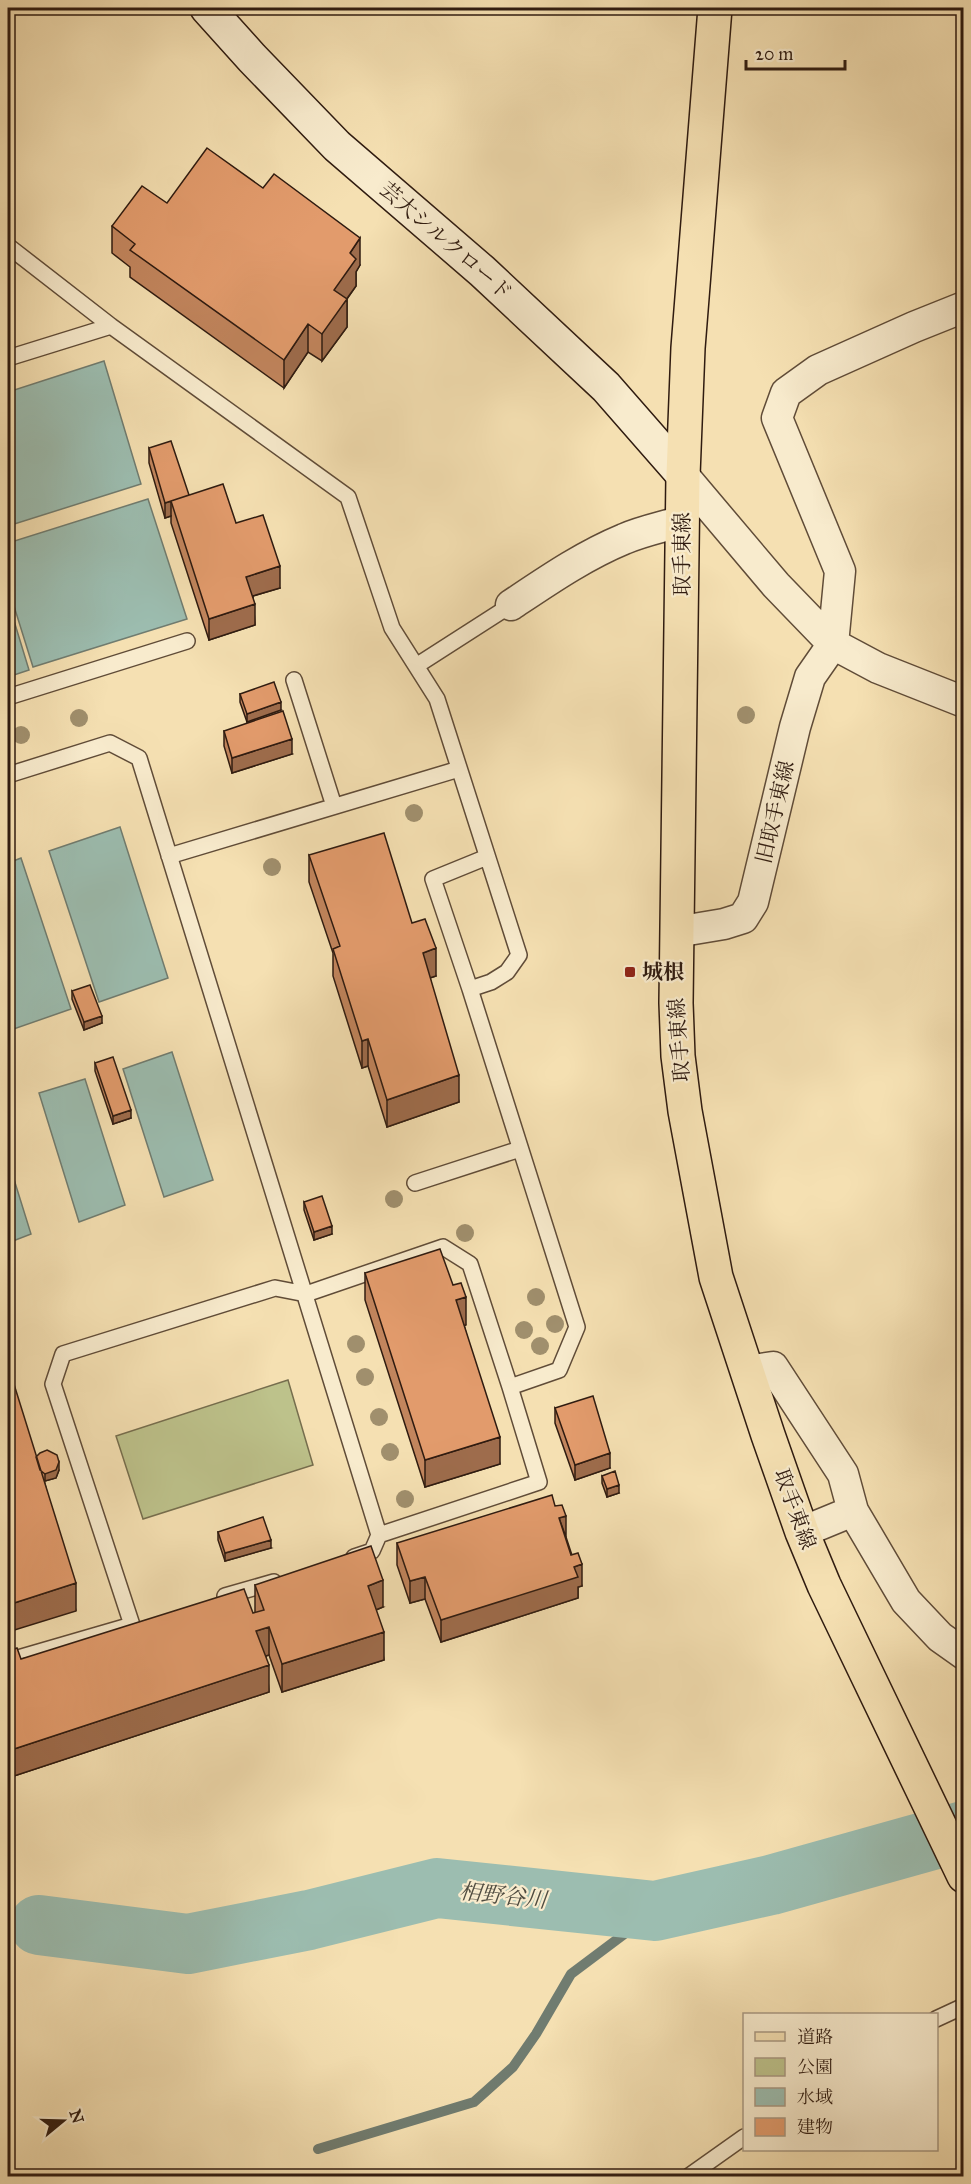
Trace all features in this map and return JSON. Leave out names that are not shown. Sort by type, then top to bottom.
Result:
[{"type":"main road","name":"取手東線","points":[[714,8],[688,348],[683,475],[676,1024],[685,1111],[716,1276],[802,1532],[824,1585],[963,1876]]},
{"type":"street","name":"芸大シルクロード","points":[[207,8],[337,146],[482,271],[606,387],[683,475]]},
{"type":"street","points":[[833,644],[840,571],[777,418],[786,393],[818,370],[963,307]]},
{"type":"street","points":[[683,475],[776,585],[833,644],[878,668],[963,702]]},
{"type":"street","points":[[511,605],[574,564],[615,543],[682,521]]},
{"type":"street","name":"旧取手東線","points":[[676,932],[724,924],[743,918],[753,902],[795,727],[810,677],[833,644]]},
{"type":"street","points":[[747,1371],[773,1367],[843,1474],[853,1511],[906,1601],[940,1637],[963,1654]]},
{"type":"street","points":[[802,1532],[853,1511]]},
{"type":"lane","points":[[8,246],[111,326],[348,497],[392,628],[437,699],[519,956],[507,972],[491,982],[470,989]]},
{"type":"lane","points":[[8,358],[111,326]]},
{"type":"lane","points":[[416,666],[511,605]]},
{"type":"lane","points":[[8,697],[187,641]]},
{"type":"lane","points":[[294,680],[334,806]]},
{"type":"lane","points":[[8,775],[110,743],[139,758],[380,1535],[372,1551],[338,1562]]},
{"type":"lane","points":[[169,856],[459,769]]},
{"type":"lane","points":[[487,857],[433,879],[577,1327],[559,1370],[510,1387]]},
{"type":"lane","points":[[415,1183],[520,1149]]},
{"type":"lane","points":[[8,1661],[137,1623],[53,1384],[63,1354],[275,1288],[306,1294],[443,1247],[470,1264],[539,1482],[380,1535]]},
{"type":"lane","points":[[212,1600],[292,1576]]},
{"type":"lane","points":[[938,2018],[963,2006]]},
{"type":"lane","points":[[689,2176],[743,2138]]},
{"type":"green space","points":[[288,1380],[313,1465],[143,1519],[116,1436]]},
{"type":"water","points":[[104,361],[141,484],[8,526],[8,392]]},
{"type":"water","points":[[148,499],[187,619],[33,667],[8,587],[8,543]]},
{"type":"water","points":[[8,601],[29,670],[8,677]]},
{"type":"water","points":[[120,827],[168,978],[99,1002],[49,851]]},
{"type":"water","points":[[21,858],[71,1009],[8,1031],[8,863]]},
{"type":"water","points":[[172,1052],[213,1180],[164,1197],[123,1069]]},
{"type":"water","points":[[85,1079],[125,1205],[79,1222],[39,1093]]},
{"type":"water","points":[[8,1160],[31,1234],[8,1243]]},
{"type":"building","points":[[207,148],[263,188],[274,174],[360,238],[350,253],[356,259],[334,290],[347,299],[322,334],[308,324],[284,360],[130,250],[135,244],[112,226],[142,186],[167,203]]},
{"type":"building","points":[[171,441],[189,495],[165,503],[149,448]]},
{"type":"building","points":[[223,484],[236,523],[263,515],[280,566],[246,577],[255,604],[209,619],[171,501]]},
{"type":"building","points":[[274,682],[281,702],[247,714],[240,694]]},
{"type":"building","points":[[283,711],[292,739],[232,758],[224,731]]},
{"type":"building","points":[[384,833],[412,923],[425,919],[436,948],[423,953],[459,1075],[387,1100],[368,1039],[362,1041],[333,949],[340,946],[309,855]]},
{"type":"building","points":[[90,985],[102,1016],[84,1022],[72,991]]},
{"type":"building","points":[[113,1057],[131,1110],[113,1116],[95,1063]]},
{"type":"building","points":[[322,1196],[332,1226],[314,1232],[304,1202]]},
{"type":"building","points":[[440,1249],[453,1285],[461,1283],[466,1297],[456,1300],[500,1437],[425,1460],[365,1273]]},
{"type":"building","points":[[8,1365],[76,1583],[8,1605]]},
{"type":"building","points":[[593,1396],[610,1453],[575,1465],[555,1408]]},
{"type":"building","points":[[47,1450],[57,1455],[59,1462],[56,1470],[45,1474],[40,1470],[36,1457]]},
{"type":"building","points":[[615,1471],[619,1485],[607,1489],[602,1476]]},
{"type":"building","points":[[552,1495],[555,1506],[562,1505],[566,1516],[559,1518],[571,1555],[578,1553],[582,1564],[574,1567],[578,1577],[441,1620],[425,1577],[410,1581],[397,1543]]},
{"type":"building","points":[[263,1517],[271,1540],[225,1553],[218,1532]]},
{"type":"building","points":[[371,1546],[383,1580],[368,1586],[384,1632],[282,1664],[269,1627],[256,1631],[269,1665],[8,1751],[8,1651],[17,1648],[21,1659],[244,1589],[253,1613],[264,1610],[255,1585]]},
{"type":"waterway","name":"相野谷川","points":[[39,1925],[188,1944],[309,1920],[437,1888],[655,1911],[771,1885],[964,1831]]},
{"type":"waterway","points":[[318,2149],[474,2102],[513,2067],[536,2034],[571,1974],[655,1911]]},
{"type":"place","name":"城根","points":[[630,972]]}]
